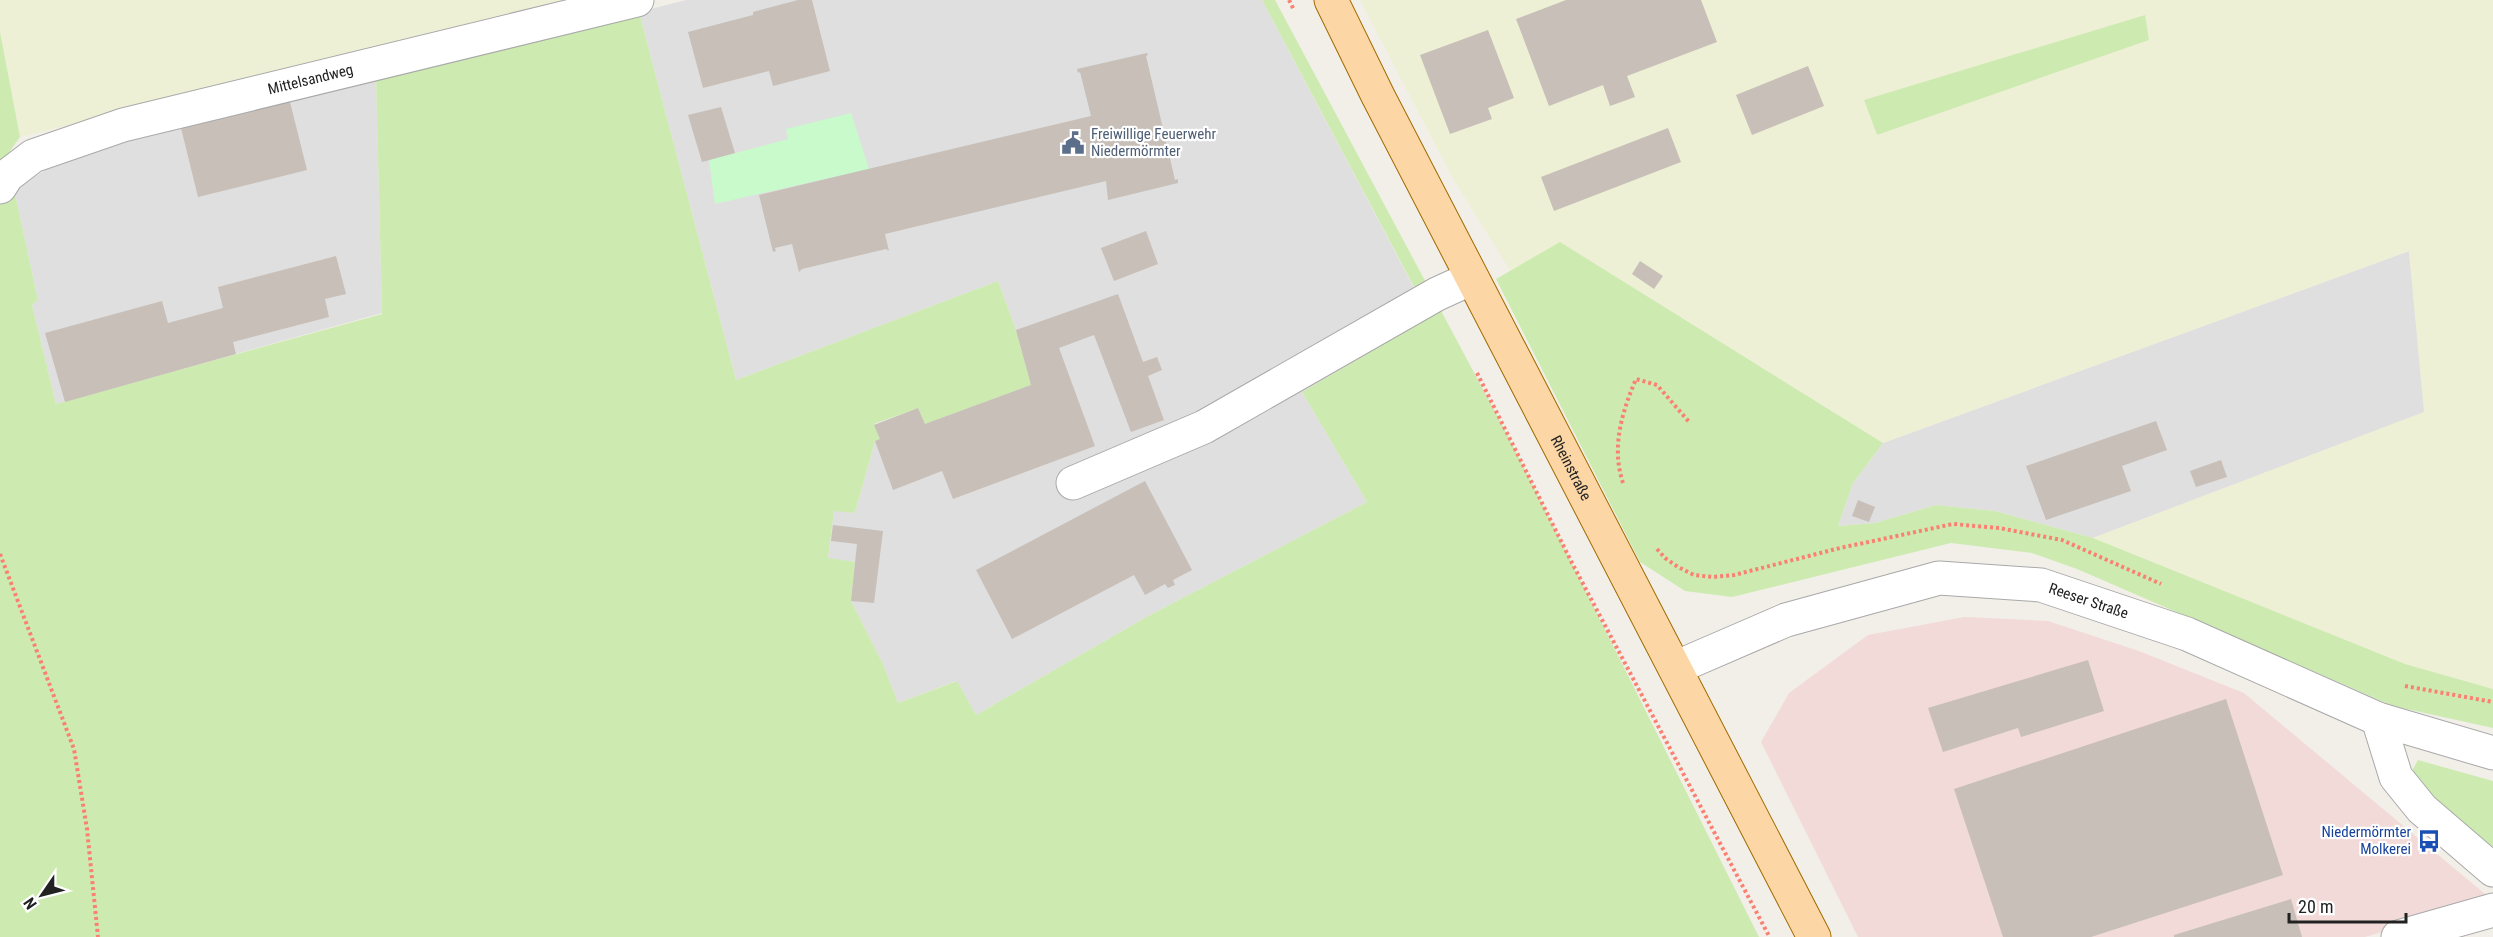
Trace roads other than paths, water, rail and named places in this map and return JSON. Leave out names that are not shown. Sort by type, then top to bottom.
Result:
[{"type":"main road","name":"Rheinstraße","points":[[1331,0],[1378,96],[1814,937]]},
{"type":"street","name":"Mittelsandweg","points":[[0,187],[7,176],[33,156],[123,124],[637,0]]},
{"type":"street","points":[[1072,483],[1204,427],[1437,294],[1472,278]]},
{"type":"street","name":"Reeser Straße","points":[[1676,668],[1786,620],[1939,578],[2041,585],[2187,634],[2378,719],[2493,753]]},
{"type":"street","points":[[2378,719],[2396,777],[2422,809],[2493,870]]},
{"type":"street","points":[[2398,937],[2493,910]]},
{"type":"place","name":"Freiwillige Feuerwehr Niedermörmter","points":[[1073,143]]},
{"type":"place","name":"Niedermörmter Molkerei","points":[[2429,841]]}]
